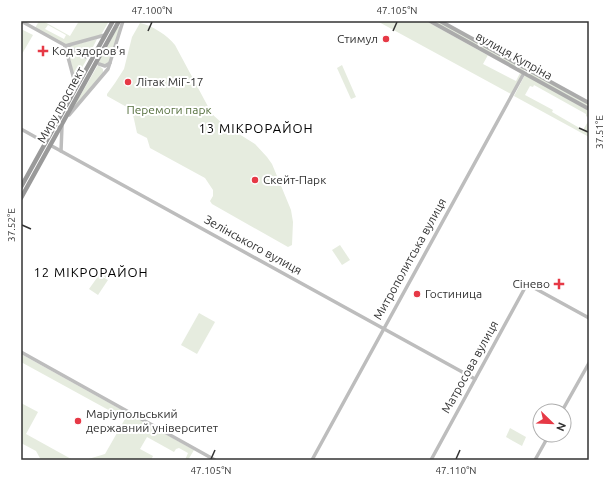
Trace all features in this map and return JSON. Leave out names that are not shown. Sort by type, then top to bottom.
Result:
[{"type":"highway","name":"Миру проспект","points":[[21,198],[76,87],[113,21]]},
{"type":"highway","name":"Миру проспект","points":[[21,187],[62,125],[119,21]]},
{"type":"main road","name":"вулиця Купріна","points":[[430,21],[589,103]]},
{"type":"main road","name":"вулиця Купріна","points":[[440,21],[589,109]]},
{"type":"street","points":[[21,21],[86,58]]},
{"type":"street","points":[[64,120],[103,76],[111,62],[123,21]]},
{"type":"street","points":[[66,46],[105,35]]},
{"type":"street","points":[[66,46],[76,87]]},
{"type":"street","points":[[103,76],[104,72],[100,65],[108,65],[111,62]]},
{"type":"street","name":"Митрополитська вулиця","points":[[312,460],[525,71]]},
{"type":"street","points":[[61,151],[62,125]]},
{"type":"street","name":"Зелінського вулиця","points":[[21,129],[475,379]]},
{"type":"street","name":"Матросова вулиця","points":[[431,460],[527,284],[589,318]]},
{"type":"street","points":[[21,352],[215,460]]},
{"type":"street","points":[[566,403],[589,363]]},
{"type":"street","points":[[535,460],[545,443]]},
{"type":"green space","points":[[39,21],[43,21],[70,36],[79,21],[109,21],[101,35],[65,45],[35,28]],"holes":[[[48,25],[66,35],[64,39],[45,29]]]},
{"type":"green space","points":[[377,21],[426,21],[488,55],[483,64],[516,81],[520,73],[510,67],[522,74],[511,94]]},
{"type":"green space","points":[[432,21],[438,21],[525,69],[524,71]]},
{"type":"green space","name":"Перемоги парк","points":[[140,23],[155,28],[175,45],[212,114],[223,124],[255,144],[272,164],[291,210],[293,222],[292,245],[288,247],[212,204],[210,201],[213,196],[213,190],[205,178],[150,148],[147,138],[137,133],[132,110],[107,96],[124,69],[132,37]]},
{"type":"green space","points":[[118,27],[120,27],[110,61],[105,65],[98,63]]},
{"type":"green space","points":[[21,29],[33,35],[22,54],[21,53]]},
{"type":"green space","points":[[97,39],[88,57],[69,46]]},
{"type":"green space","points":[[67,48],[87,59],[76,78],[75,78]]},
{"type":"green space","points":[[98,65],[103,69],[103,74],[73,108]]},
{"type":"green space","points":[[342,65],[356,97],[351,99],[337,68]]},
{"type":"green space","points":[[527,70],[589,104],[589,107],[526,73]]},
{"type":"green space","points":[[525,75],[589,111],[589,118],[586,114],[534,85],[533,87],[530,86],[525,95],[553,110],[552,112],[583,130],[589,120],[589,137],[514,96]]},
{"type":"green space","points":[[340,245],[350,260],[342,265],[332,250]]},
{"type":"green space","points":[[101,266],[110,273],[106,278],[97,271]]},
{"type":"green space","points":[[99,275],[108,280],[98,295],[89,289]]},
{"type":"green space","points":[[199,313],[215,322],[197,354],[181,345]]},
{"type":"green space","points":[[21,354],[194,450],[188,460],[185,460],[188,453],[179,448],[174,452],[147,437],[140,449],[153,456],[151,460],[85,460],[105,454],[125,419],[21,362]]},
{"type":"green space","points":[[21,403],[38,412],[26,434],[73,460],[41,460],[36,451],[21,443]]},
{"type":"green space","points":[[510,428],[526,437],[522,446],[506,437]]},
{"type":"place","name":"Стимул","points":[[386,39]]},
{"type":"place","name":"Код здоров'я","points":[[43,51]]},
{"type":"place","name":"Літак МіГ-17","points":[[128,82]]},
{"type":"place","name":"Скейт-Парк","points":[[255,180]]},
{"type":"place","name":"Сінево","points":[[559,284]]},
{"type":"place","name":"Гостиница","points":[[417,294]]},
{"type":"place","name":"Маріупольський державний університет","points":[[78,421]]},
{"type":"district","name":"13 МІКРОРАЙОН","points":[[256,128]]},
{"type":"district","name":"12 МІКРОРАЙОН","points":[[91,272]]}]
